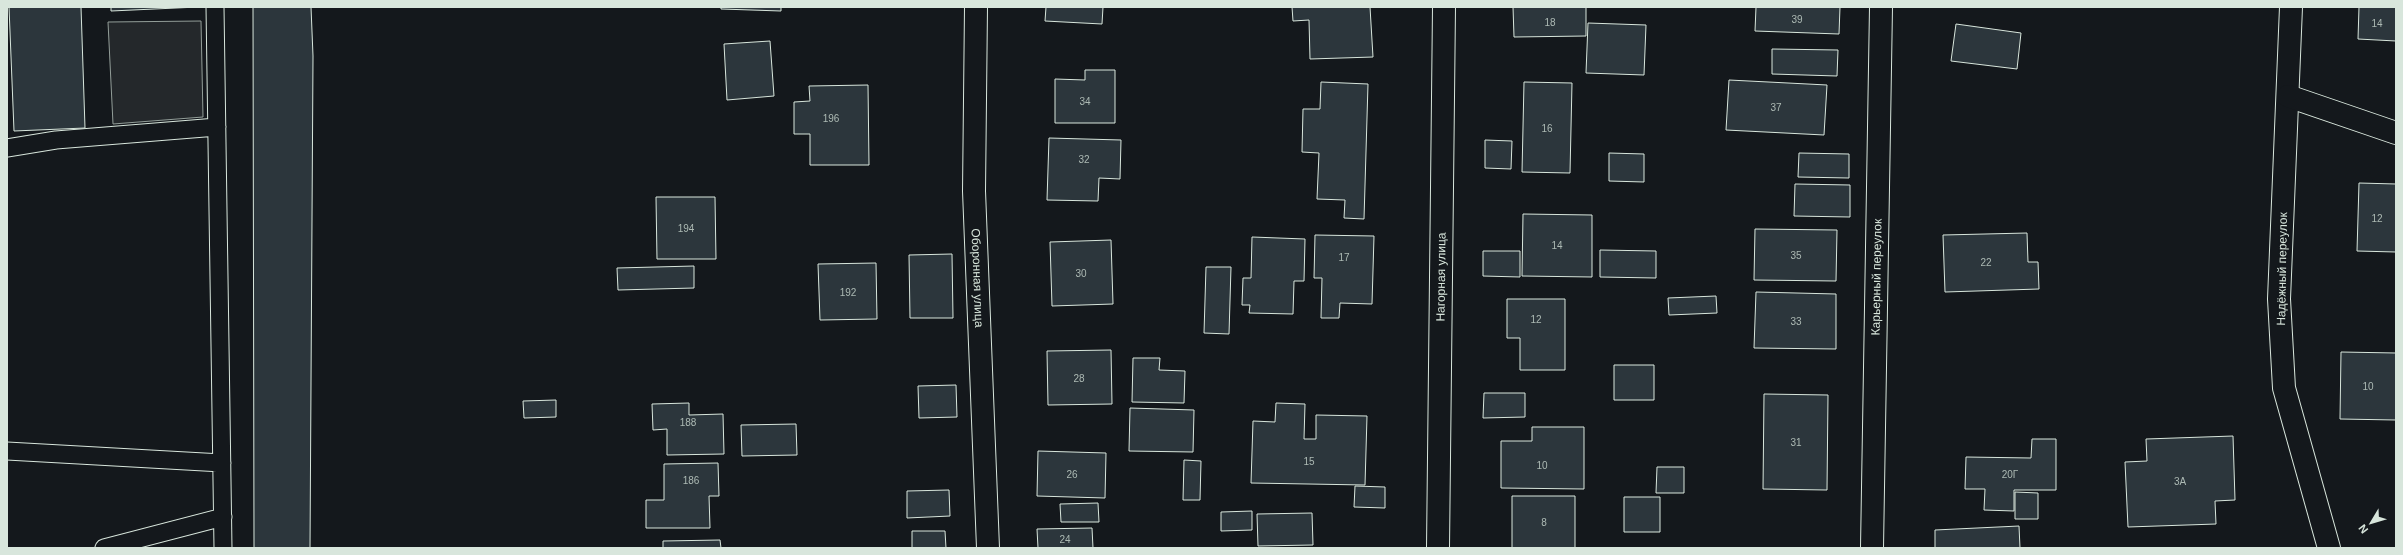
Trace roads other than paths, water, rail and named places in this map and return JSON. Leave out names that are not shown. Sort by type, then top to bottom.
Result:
[{"type":"street","name":"Оборонная улица","points":[[976,7],[974,190],[988,548]]},
{"type":"street","name":"Нагорная улица","points":[[1438,548],[1444,7]]},
{"type":"street","name":"Карьерный переулок","points":[[1872,548],[1881,7]]},
{"type":"street","name":"Надёжный переулок","points":[[2291,7],[2279,299],[2284,388],[2329,548]]},
{"type":"street","points":[[2288,96],[2396,133]]},
{"type":"lane","points":[[215,7],[223,548]]},
{"type":"lane","points":[[7,148],[56,140],[217,127]]},
{"type":"lane","points":[[7,451],[222,463]]},
{"type":"lane","points":[[104,548],[223,518]]}]
